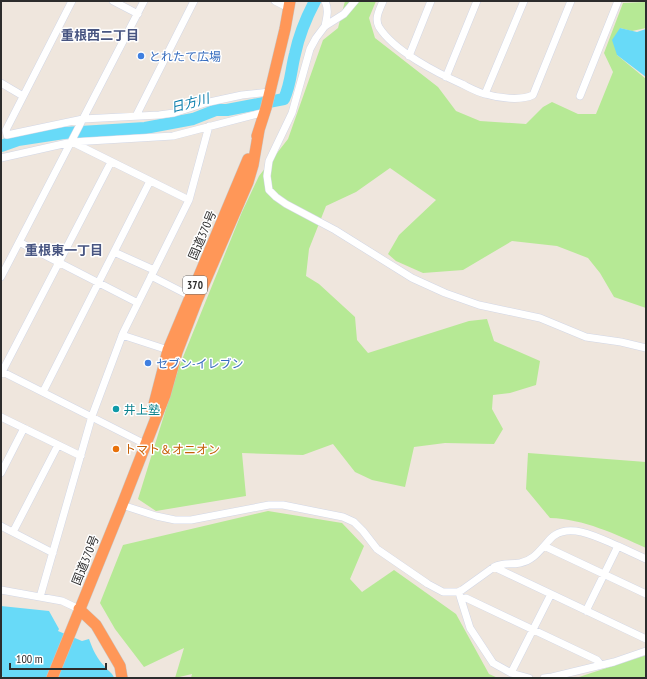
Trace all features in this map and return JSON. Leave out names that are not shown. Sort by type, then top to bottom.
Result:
[{"type":"highway","name":"国道370号","points":[[145,444],[156,392],[168,350],[240,180],[266,110],[290,5]]},
{"type":"highway","name":"国道370号","points":[[79,609],[122,505],[164,395],[177,352],[248,182],[253,165],[259,130]]},
{"type":"highway","name":"370","points":[[52,678],[79,609]]},
{"type":"highway","points":[[79,609],[96,625],[120,666],[122,678]]},
{"type":"street","points":[[4,135],[72,1]]},
{"type":"street","points":[[112,1],[138,14]]},
{"type":"street","points":[[1,277],[144,1]]},
{"type":"street","points":[[136,116],[194,1]]},
{"type":"street","points":[[275,1],[290,5]]},
{"type":"street","points":[[355,1],[344,14],[325,26],[310,49],[292,113],[269,162],[267,176],[269,190],[276,197],[334,230],[412,278],[444,293],[479,305],[540,318],[586,336],[646,348]]},
{"type":"street","points":[[383,1],[377,15],[379,26],[391,41],[409,56],[446,77],[485,94],[515,98],[528,98],[533,95],[571,1]]},
{"type":"street","points":[[409,56],[431,1]]},
{"type":"street","points":[[446,77],[477,1]]},
{"type":"street","points":[[485,94],[524,1]]},
{"type":"street","points":[[580,96],[618,1]]},
{"type":"street","points":[[325,26],[328,15],[326,4]]},
{"type":"street","points":[[1,83],[23,96]]},
{"type":"street","points":[[4,135],[83,120],[174,113],[205,103],[242,95],[270,92]]},
{"type":"street","points":[[1,158],[73,140],[174,136],[266,110]]},
{"type":"street","points":[[40,597],[92,416],[122,335],[189,200],[209,126]]},
{"type":"street","points":[[73,140],[111,162],[189,200]]},
{"type":"street","points":[[111,162],[2,372],[145,444]]},
{"type":"street","points":[[43,392],[150,181]]},
{"type":"street","points":[[19,242],[138,303]]},
{"type":"street","points":[[114,252],[153,273],[190,296]]},
{"type":"street","points":[[122,335],[168,350]]},
{"type":"street","points":[[1,417],[81,456]]},
{"type":"street","points":[[1,473],[24,428]]},
{"type":"street","points":[[13,532],[58,445]]},
{"type":"street","points":[[122,505],[156,516],[175,520],[191,520],[269,505],[283,505],[343,517],[354,522],[377,549],[428,584],[442,592],[459,595],[466,598],[596,660],[601,665]]},
{"type":"street","points":[[1,526],[53,553]]},
{"type":"street","points":[[459,595],[494,567],[502,563],[519,563],[528,560],[554,535],[562,531],[592,534],[646,560]]},
{"type":"street","points":[[544,546],[646,594]]},
{"type":"street","points":[[586,611],[618,546]]},
{"type":"street","points":[[494,567],[646,640]]},
{"type":"street","points":[[1,590],[62,600],[79,609]]},
{"type":"street","points":[[511,673],[550,594]]},
{"type":"street","points":[[459,595],[470,628],[494,663],[511,673],[529,678]]},
{"type":"street","points":[[544,678],[601,665],[646,652]]},
{"type":"green space","points":[[345,1],[376,1],[369,18],[375,38],[438,87],[456,111],[480,121],[526,124],[543,107],[552,102],[578,114],[596,114],[613,72],[604,53],[623,3],[646,2],[646,28],[632,31],[620,28],[617,55],[646,79],[646,308],[614,297],[600,273],[588,258],[557,246],[512,241],[463,270],[423,273],[396,261],[388,254],[399,235],[436,200],[390,168],[356,192],[326,206],[309,249],[306,276],[319,284],[355,317],[357,340],[368,353],[469,321],[487,319],[494,341],[540,361],[536,385],[510,393],[493,395],[492,409],[503,429],[494,444],[445,443],[414,447],[405,487],[372,480],[355,472],[333,444],[303,455],[242,453],[246,496],[156,511],[138,499],[179,367],[242,212],[259,176],[288,139],[323,40],[338,28]]},
{"type":"green space","points":[[528,453],[646,462],[646,548],[587,524],[550,518],[526,489]]},
{"type":"green space","points":[[268,511],[342,523],[364,546],[350,579],[362,592],[394,570],[456,614],[489,674],[498,678],[191,678],[192,674],[175,678],[184,648],[144,667],[115,629],[100,603],[123,545]]},
{"type":"green space","points":[[646,655],[646,678],[576,678]]},
{"type":"water","points":[[620,28],[637,32],[646,29],[646,77],[617,55],[612,40]]},
{"type":"water","points":[[1,606],[49,611],[59,629],[58,631],[82,641],[89,639],[98,658],[114,678],[4,678],[1,675]]},
{"type":"waterway","name":"日方川","points":[[1,146],[18,140],[64,133],[145,128],[193,119],[216,110],[227,110],[284,99],[290,82],[299,40],[315,1]]},
{"type":"place","name":"とれたて広場","points":[[141,56]]},
{"type":"place","name":"セブン-イレブン","points":[[148,363]]},
{"type":"place","name":"井上塾","points":[[116,409]]},
{"type":"place","name":"トマト＆オニオン","points":[[116,449]]},
{"type":"district","name":"重根西二丁目","points":[[100,35]]},
{"type":"district","name":"重根東一丁目","points":[[64,250]]}]
